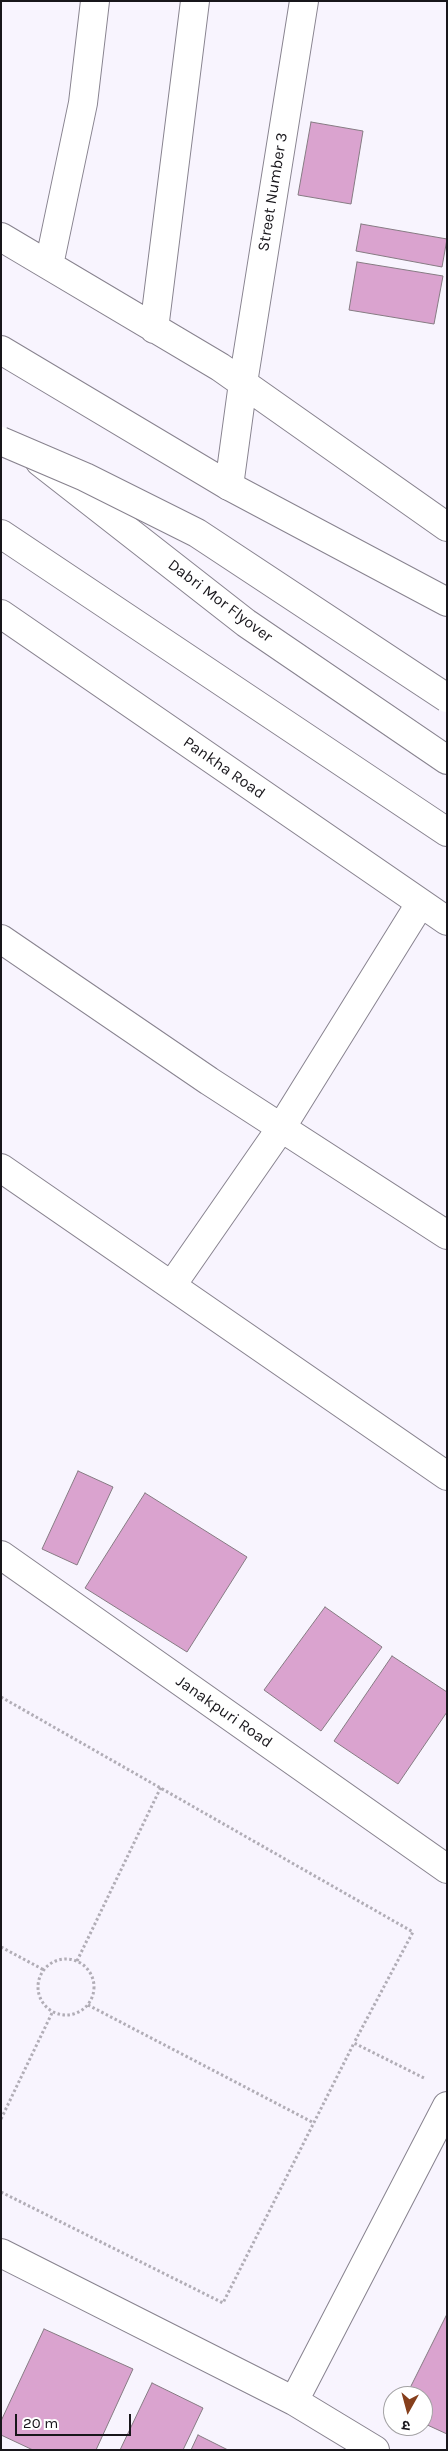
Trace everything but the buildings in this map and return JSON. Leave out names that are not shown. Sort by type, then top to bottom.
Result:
[{"type":"street","points":[[49,266],[83,104],[95,1]]},
{"type":"street","points":[[154,329],[195,1]]},
{"type":"street","name":"Street Number 3","points":[[229,486],[242,383],[304,1]]},
{"type":"street","points":[[1,237],[242,383],[447,527]]},
{"type":"street","points":[[1,350],[229,486],[447,602]]},
{"type":"street","name":"Dabri Mor Flyover","points":[[1,432],[246,623],[447,760]]},
{"type":"street","points":[[1,441],[85,477],[197,533],[447,698]]},
{"type":"street","points":[[1,534],[447,832]]},
{"type":"street","name":"Pankha Road","points":[[1,614],[447,921]]},
{"type":"street","points":[[172,1285],[281,1128],[420,904]]},
{"type":"street","points":[[1,939],[281,1128],[447,1235]]},
{"type":"street","points":[[1,1168],[447,1476]]},
{"type":"street","name":"Janakpuri Road","points":[[1,1555],[447,1869]]},
{"type":"street","points":[[294,2401],[447,2106]]},
{"type":"street","points":[[1,2253],[294,2401],[375,2450]]},
{"type":"path","points":[[1,1697],[413,1932],[354,2043],[223,2303],[1,2192]]},
{"type":"path","points":[[77,1962],[161,1787]]},
{"type":"path","points":[[1,1946],[44,1970]]},
{"type":"path","points":[[59,1960],[77,1962],[89,1973],[93,1981],[92,1998],[88,2005],[71,2015],[52,2012],[40,2001],[38,1993],[37,1985],[44,1970],[59,1960]]},
{"type":"path","points":[[88,2005],[314,2123]]},
{"type":"path","points":[[1,2120],[52,2012]]},
{"type":"path","points":[[354,2043],[430,2081]]}]
